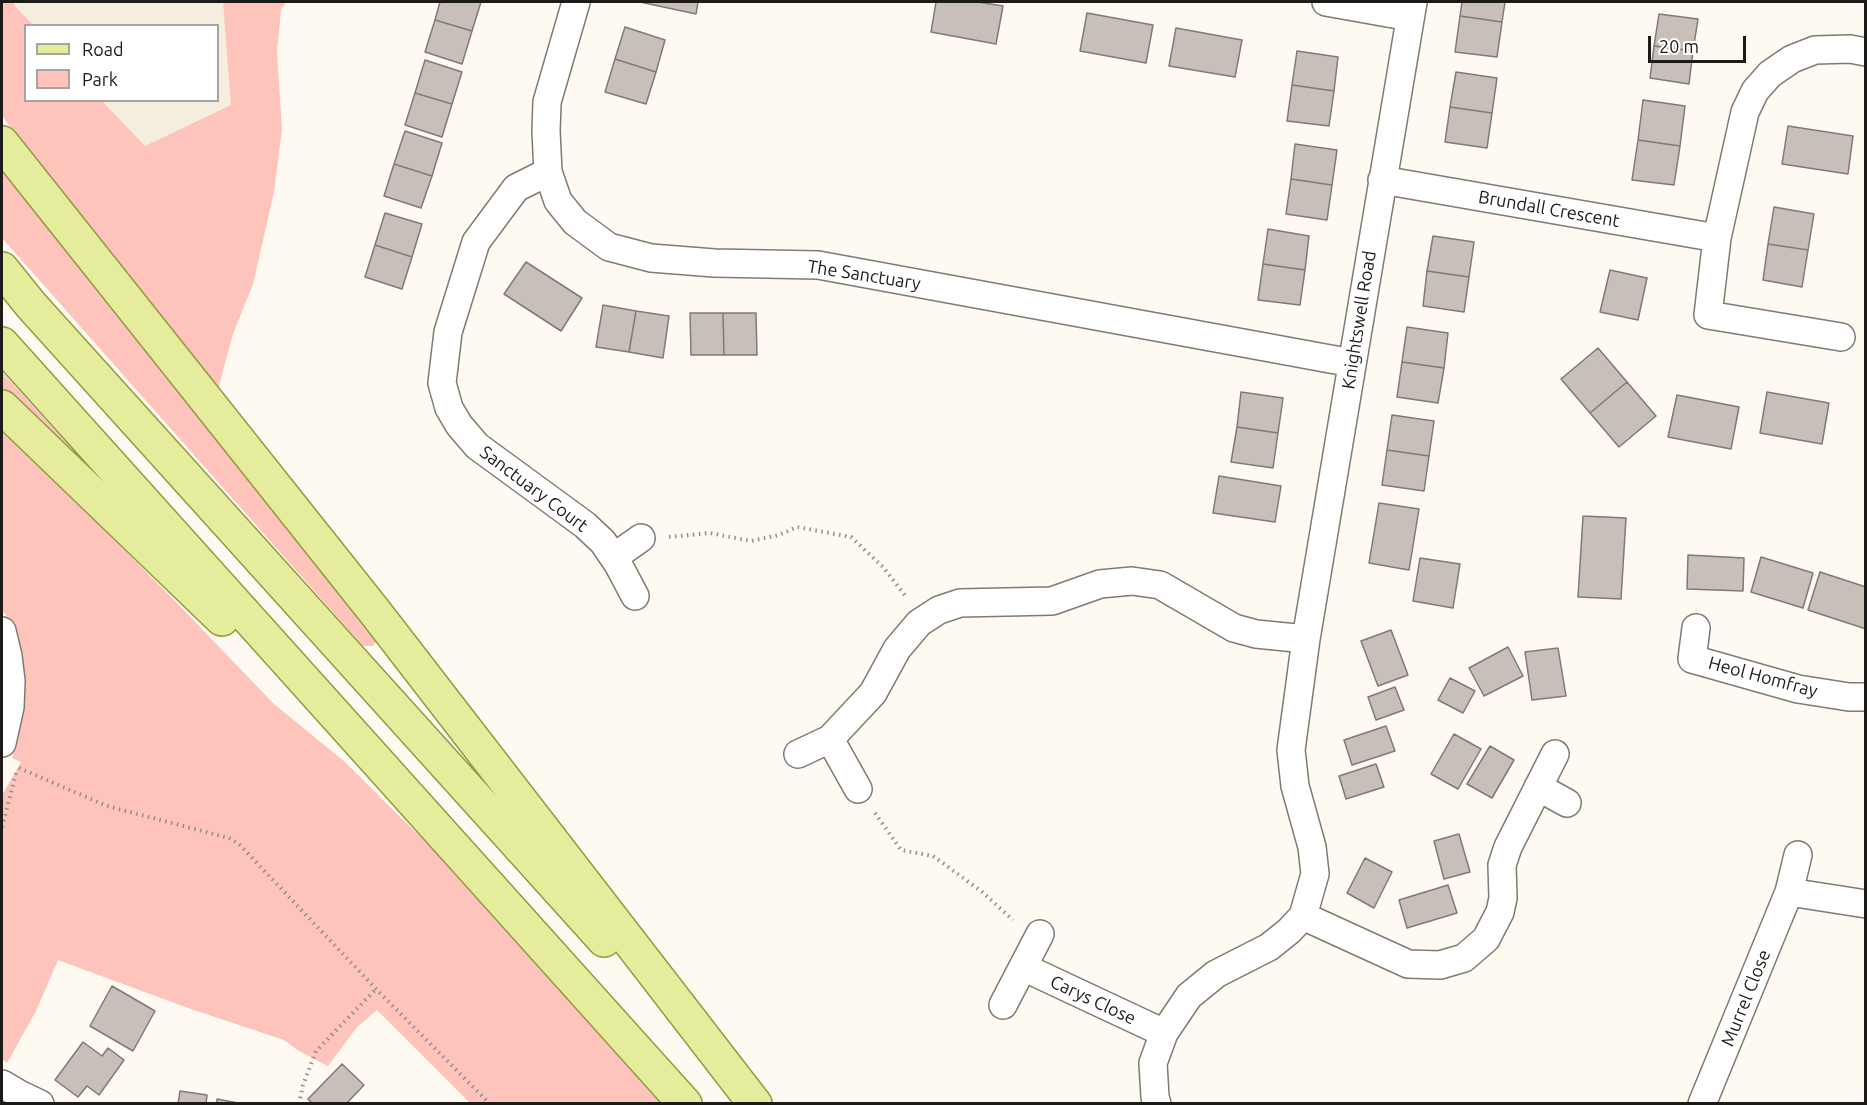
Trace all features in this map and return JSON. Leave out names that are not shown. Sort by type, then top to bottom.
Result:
[{"type":"main road","points":[[2,143],[375,612],[753,1104]]},
{"type":"main road","points":[[2,269],[39,314],[753,1104]]},
{"type":"main road","points":[[2,344],[685,1104]]},
{"type":"main road","points":[[2,407],[416,806]]},
{"type":"street","name":"The Sanctuary","points":[[576,2],[547,102],[548,172],[558,201],[575,222],[609,247],[651,258],[714,263],[818,265],[1352,363]]},
{"type":"street","points":[[1326,2],[1412,9]]},
{"type":"street","name":"Knightswell Road","points":[[1303,916],[1315,874],[1312,847],[1295,786],[1292,750],[1306,639],[1412,9]]},
{"type":"street","points":[[1841,337],[1708,315],[1717,238],[1745,112],[1755,91],[1770,74],[1792,59],[1815,50],[1850,49],[1866,52]]},
{"type":"street","name":"Sanctuary Court","points":[[548,172],[516,188],[476,242],[448,332],[442,383],[449,408],[459,425],[477,446],[585,525],[603,542],[614,557],[635,596]]},
{"type":"street","name":"Brundall Crescent","points":[[1382,180],[1717,238]]},
{"type":"street","points":[[614,557],[640,538]]},
{"type":"street","points":[[798,754],[830,739],[873,693],[897,649],[919,623],[939,610],[960,603],[1052,601],[1100,584],[1132,581],[1160,585],[1234,628],[1256,634],[1306,639]]},
{"type":"street","name":"Heol Homfray","points":[[1696,628],[1692,659],[1798,689],[1849,697],[1866,697]]},
{"type":"street","points":[[2,631],[11,681],[6,754]]},
{"type":"street","points":[[830,739],[858,789]]},
{"type":"street","points":[[1157,1104],[1153,1063],[1164,1033],[1189,996],[1216,974],[1269,947],[1303,916],[1408,964],[1440,965],[1464,958],[1486,939],[1500,912],[1503,898],[1502,865],[1508,847],[1556,754]]},
{"type":"street","points":[[1538,787],[1567,803]]},
{"type":"street","name":"Murrel Close","points":[[1702,1104],[1789,892],[1798,855]]},
{"type":"street","points":[[1789,892],[1866,904]]},
{"type":"street","points":[[1003,1005],[1038,937]]},
{"type":"street","name":"Carys Close","points":[[1023,967],[1164,1033]]},
{"type":"street","points":[[2,1084],[40,1104]]},
{"type":"path","points":[[640,538],[710,533],[751,541],[779,535],[797,526],[851,537],[883,567],[924,620]]},
{"type":"path","points":[[6,754],[18,768],[107,806],[229,838],[239,844],[376,989],[490,1104]]},
{"type":"path","points":[[2,827],[18,768]]},
{"type":"path","points":[[858,789],[901,850],[933,856],[1038,937]]},
{"type":"path","points":[[299,1104],[303,1085],[316,1051],[376,989]]},
{"type":"shaded area","points":[[2,2],[256,2],[252,94],[103,177],[47,102],[219,102],[219,24],[24,24]]},
{"type":"green space","points":[[2,2],[13,2],[32,24],[24,24],[24,102],[103,102],[145,146],[231,105],[223,2],[286,2],[281,10],[277,52],[282,129],[274,192],[253,284],[233,334],[218,389],[82,220],[2,116]]},
{"type":"green space","points":[[2,168],[374,635],[376,642],[373,646],[363,646],[2,238]]},
{"type":"green space","points":[[2,372],[74,451],[65,459],[2,392]]},
{"type":"green space","points":[[2,421],[27,452],[274,704],[345,762],[500,911],[675,1103],[470,1103],[377,1010],[357,1027],[328,1066],[299,1051],[284,1040],[188,1008],[58,960],[36,1011],[7,1063],[2,1059],[2,795],[21,762],[12,758],[22,717],[24,686],[20,651],[13,624],[2,610]]},
{"type":"building","points":[[440,2],[481,2],[472,31],[435,20]]},
{"type":"building","points":[[640,2],[698,2],[696,14]]},
{"type":"building","points":[[936,2],[978,2],[1003,6],[996,44],[931,32]]},
{"type":"building","points":[[1462,2],[1505,2],[1502,22],[1460,16]]},
{"type":"building","points":[[1087,13],[1153,25],[1146,63],[1080,51]]},
{"type":"building","points":[[1659,14],[1698,19],[1693,51],[1654,46]]},
{"type":"building","points":[[1460,16],[1502,22],[1497,57],[1455,52]]},
{"type":"building","points":[[435,20],[472,31],[462,64],[425,52]]},
{"type":"building","points":[[625,27],[665,40],[656,72],[615,59]]},
{"type":"building","points":[[1176,28],[1242,40],[1235,77],[1169,66]]},
{"type":"building","points":[[1654,46],[1693,51],[1689,84],[1650,78]]},
{"type":"building","points":[[1297,51],[1338,57],[1334,91],[1292,85]]},
{"type":"building","points":[[615,59],[656,72],[646,104],[605,92]]},
{"type":"building","points":[[425,60],[462,72],[452,104],[415,93]]},
{"type":"building","points":[[1456,72],[1497,78],[1492,113],[1450,107]]},
{"type":"building","points":[[1292,85],[1334,91],[1329,126],[1287,121]]},
{"type":"building","points":[[415,93],[452,104],[442,137],[405,125]]},
{"type":"building","points":[[1643,100],[1685,106],[1680,146],[1638,140]]},
{"type":"building","points":[[1450,107],[1492,113],[1487,148],[1445,142]]},
{"type":"building","points":[[1788,126],[1853,136],[1848,174],[1782,164]]},
{"type":"building","points":[[405,131],[442,143],[432,176],[394,164]]},
{"type":"building","points":[[1638,140],[1680,146],[1674,185],[1632,180]]},
{"type":"building","points":[[1295,144],[1337,150],[1332,185],[1291,179]]},
{"type":"building","points":[[394,164],[432,176],[421,208],[384,196]]},
{"type":"building","points":[[1291,179],[1332,185],[1327,220],[1286,214]]},
{"type":"building","points":[[1774,207],[1814,214],[1808,250],[1768,244]]},
{"type":"building","points":[[385,213],[422,224],[412,257],[375,245]]},
{"type":"building","points":[[1268,229],[1309,236],[1305,270],[1263,264]]},
{"type":"building","points":[[1433,236],[1474,242],[1469,277],[1427,271]]},
{"type":"building","points":[[1768,244],[1808,250],[1802,287],[1763,280]]},
{"type":"building","points":[[375,245],[412,257],[402,289],[365,277]]},
{"type":"building","points":[[526,262],[582,298],[561,331],[504,294]]},
{"type":"building","points":[[1263,264],[1305,270],[1300,305],[1258,300]]},
{"type":"building","points":[[1610,270],[1647,278],[1638,320],[1600,312]]},
{"type":"building","points":[[1427,271],[1469,277],[1464,312],[1423,306]]},
{"type":"building","points":[[603,305],[636,311],[629,352],[596,347]]},
{"type":"building","points":[[636,311],[669,316],[663,358],[629,352]]},
{"type":"building","points":[[690,313],[723,313],[724,355],[691,355]]},
{"type":"building","points":[[723,313],[756,313],[757,355],[724,355]]},
{"type":"building","points":[[1407,327],[1448,333],[1444,368],[1402,362]]},
{"type":"building","points":[[1598,348],[1627,382],[1590,413],[1561,379]]},
{"type":"building","points":[[1402,362],[1444,368],[1438,403],[1397,397]]},
{"type":"building","points":[[1627,382],[1656,416],[1619,447],[1590,413]]},
{"type":"building","points":[[1241,392],[1283,398],[1278,433],[1237,427]]},
{"type":"building","points":[[1767,392],[1829,403],[1822,444],[1760,433]]},
{"type":"building","points":[[1677,395],[1739,407],[1731,449],[1668,437]]},
{"type":"building","points":[[1392,415],[1434,421],[1429,456],[1387,450]]},
{"type":"building","points":[[1237,427],[1278,433],[1273,468],[1231,462]]},
{"type":"building","points":[[1387,450],[1429,456],[1424,491],[1382,485]]},
{"type":"building","points":[[1219,476],[1281,486],[1275,522],[1213,513]]},
{"type":"building","points":[[1379,503],[1419,509],[1409,570],[1369,563]]},
{"type":"building","points":[[1583,516],[1626,518],[1621,599],[1578,597]]},
{"type":"building","points":[[1688,555],[1744,558],[1743,591],[1687,589]]},
{"type":"building","points":[[1761,557],[1813,573],[1803,608],[1751,592]]},
{"type":"building","points":[[1420,558],[1460,564],[1453,608],[1413,601]]},
{"type":"building","points":[[1820,572],[1866,587],[1866,629],[1808,610]]},
{"type":"building","points":[[1391,630],[1408,675],[1378,686],[1361,641]]},
{"type":"building","points":[[1508,647],[1523,676],[1484,696],[1469,668]]},
{"type":"building","points":[[1558,648],[1566,696],[1532,700],[1525,652]]},
{"type":"building","points":[[1450,678],[1475,691],[1463,713],[1438,700]]},
{"type":"building","points":[[1395,687],[1404,710],[1376,720],[1368,697]]},
{"type":"building","points":[[1386,726],[1395,751],[1352,765],[1344,740]]},
{"type":"building","points":[[1454,734],[1481,749],[1458,789],[1431,774]]},
{"type":"building","points":[[1490,746],[1514,760],[1492,798],[1467,784]]},
{"type":"building","points":[[1376,764],[1384,787],[1346,799],[1339,776]]},
{"type":"building","points":[[1459,834],[1470,872],[1444,879],[1434,841]]},
{"type":"building","points":[[1365,858],[1392,872],[1374,908],[1347,893]]},
{"type":"building","points":[[1448,885],[1457,913],[1407,928],[1399,900]]},
{"type":"building","points":[[112,986],[155,1011],[133,1051],[90,1026]]},
{"type":"building","points":[[83,1042],[102,1056],[108,1048],[124,1060],[99,1095],[87,1086],[78,1097],[55,1080]]},
{"type":"building","points":[[342,1064],[364,1085],[346,1104],[313,1104],[308,1099]]},
{"type":"building","points":[[180,1091],[207,1095],[206,1104],[178,1104]]},
{"type":"building","points":[[217,1099],[243,1104],[217,1104]]}]
